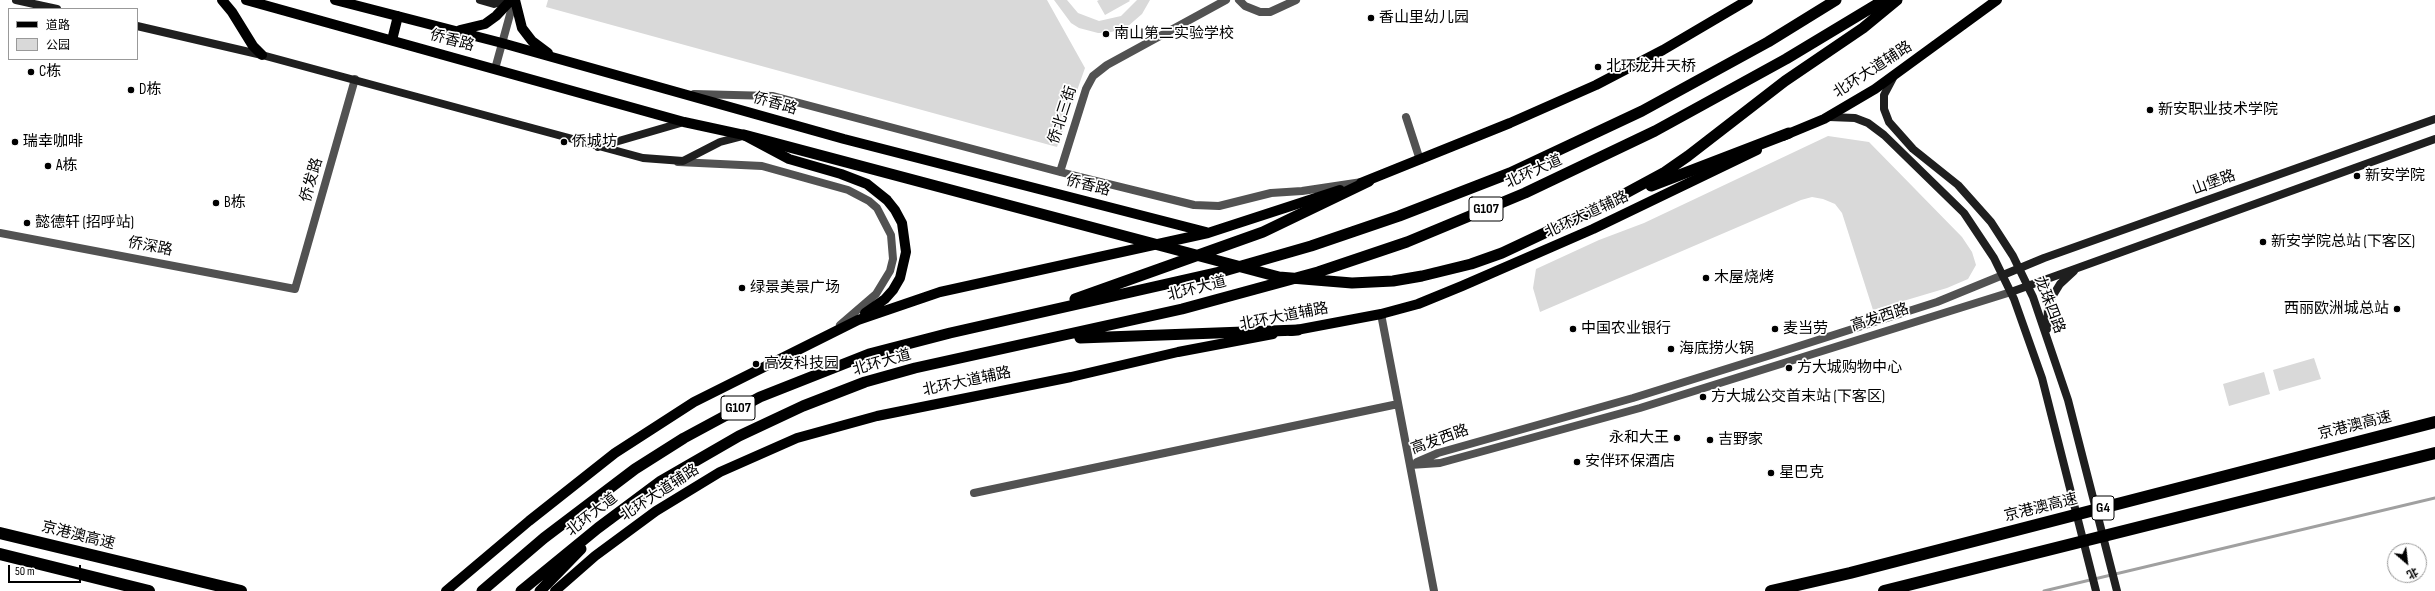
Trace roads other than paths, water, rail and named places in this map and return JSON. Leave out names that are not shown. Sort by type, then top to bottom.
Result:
[{"type":"highway","name":"北环大道","points":[[482,591],[544,538],[635,469],[684,438],[760,397],[869,354],[1038,313],[1176,283],[1261,261],[1355,232],[1510,173],[1642,111],[1762,45],[1836,0]]},
{"type":"highway","name":"北环大道","points":[[521,591],[598,528],[661,481],[739,436],[803,406],[865,382],[915,368],[1055,339],[1267,287],[1407,242],[1525,193],[1655,131],[1786,59],[1884,0]]},
{"type":"highway","points":[[1604,205],[1665,172],[1688,156],[1785,81],[1863,28],[1897,0]]},
{"type":"highway","points":[[744,136],[1091,229],[1279,277],[1352,283],[1422,276],[1471,264],[1502,252],[1604,205],[1789,133]]},
{"type":"highway","points":[[1038,313],[1263,232],[1369,181]]},
{"type":"highway","points":[[1055,339],[1298,330]]},
{"type":"highway","name":"京港澳高速","points":[[1771,591],[1850,574],[2435,422]]},
{"type":"highway","name":"G4","points":[[1884,591],[2435,453]]},
{"type":"highway","points":[[540,591],[574,558],[598,528]]},
{"type":"highway","name":"京港澳高速","points":[[0,533],[241,591]]},
{"type":"highway","points":[[0,554],[149,591]]},
{"type":"main road","points":[[16,0],[52,8]]},
{"type":"main road","points":[[222,0],[253,46],[262,54]]},
{"type":"main road","name":"侨香路","points":[[246,0],[684,122],[744,136],[789,159],[841,174],[867,184],[887,200],[902,224],[906,252],[900,278],[893,290],[876,306],[832,332]]},
{"type":"main road","name":"侨香路","points":[[335,0],[502,43],[844,140],[1208,233]]},
{"type":"main road","points":[[480,0],[494,4],[512,0]]},
{"type":"main road","points":[[450,30],[468,29],[485,24],[496,16],[512,0]]},
{"type":"main road","points":[[512,0],[518,21],[526,35],[537,46],[558,59]]},
{"type":"main road","points":[[446,591],[529,521],[615,453],[694,402],[832,332],[888,308],[940,292],[1208,233],[1369,181],[1596,85],[1663,50],[1748,0]]},
{"type":"main road","name":"北环大道辅路","points":[[555,591],[600,552],[656,511],[720,472],[797,438],[877,416],[1071,376],[1178,352],[1380,314],[1418,304],[1514,265],[1696,181],[1789,133],[1827,117],[1894,76],[1997,0]]},
{"type":"main road","points":[[392,40],[398,16]]},
{"type":"main road","points":[[138,26],[262,54],[597,147],[643,158],[677,162],[688,159],[720,142],[744,136]]},
{"type":"main road","name":"龙珠四路","points":[[1894,76],[1884,96],[1884,109],[1889,122],[1913,149],[1958,185],[1972,200],[1998,232],[2028,286],[2068,400],[2117,591]]},
{"type":"main road","name":"龙珠四路","points":[[1827,117],[1855,118],[1868,123],[1884,135],[1964,214],[1980,235],[2003,275],[2011,292],[2042,378],[2096,591]]},
{"type":"main road","name":"山堡路","points":[[2003,275],[2435,119]]},
{"type":"main road","points":[[597,147],[684,122]]},
{"type":"main road","points":[[2011,292],[2435,139]]},
{"type":"main road","points":[[2049,344],[2047,322],[2052,297],[2060,284],[2081,266]]},
{"type":"street","points":[[496,69],[512,0]]},
{"type":"street","name":"侨北三街","points":[[1060,172],[1086,89],[1093,76],[1107,65],[1226,0]]},
{"type":"street","points":[[1239,0],[1245,6],[1260,12],[1270,12],[1296,0]]},
{"type":"street","name":"侨发路","points":[[295,289],[355,79]]},
{"type":"street","points":[[685,94],[773,96],[1060,172],[1206,206],[1219,206],[1271,193],[1302,191],[1369,181]]},
{"type":"street","points":[[1406,117],[1420,160]]},
{"type":"street","points":[[677,162],[762,166],[848,190],[869,201],[877,208],[891,235],[893,259],[890,271],[876,294],[832,332]]},
{"type":"street","name":"侨深路","points":[[0,233],[295,289]]},
{"type":"street","name":"高发西路","points":[[1410,465],[1438,453],[1633,398],[1904,312],[1956,295],[2003,275]]},
{"type":"street","name":"高发西路","points":[[1410,465],[1440,463],[1640,408],[2011,292]]},
{"type":"street","points":[[1380,314],[1434,591]]},
{"type":"street","points":[[974,493],[1398,404]]},
{"type":"waterway","points":[[2044,591],[2435,498]]},
{"type":"place","name":"香山里幼儿园","points":[[1371,18]]},
{"type":"place","name":"南山第二实验学校","points":[[1106,34]]},
{"type":"place","name":"北环龙井天桥","points":[[1598,67]]},
{"type":"place","name":"C栋","points":[[31,72]]},
{"type":"place","name":"D栋","points":[[131,90]]},
{"type":"place","name":"新安职业技术学院","points":[[2150,110]]},
{"type":"place","name":"瑞幸咖啡","points":[[15,142]]},
{"type":"place","name":"侨城坊","points":[[564,142]]},
{"type":"place","name":"A栋","points":[[48,166]]},
{"type":"place","name":"新安学院","points":[[2357,176]]},
{"type":"place","name":"B栋","points":[[216,203]]},
{"type":"place","name":"懿德轩 (招呼站)","points":[[27,223]]},
{"type":"place","name":"新安学院总站 (下客区)","points":[[2263,242]]},
{"type":"place","name":"木屋烧烤","points":[[1706,278]]},
{"type":"place","name":"绿景美景广场","points":[[742,288]]},
{"type":"place","name":"西丽欧洲城总站","points":[[2397,309]]},
{"type":"place","name":"中国农业银行","points":[[1573,329]]},
{"type":"place","name":"麦当劳","points":[[1775,329]]},
{"type":"place","name":"海底捞火锅","points":[[1671,349]]},
{"type":"place","name":"高发科技园","points":[[756,364]]},
{"type":"place","name":"方大城购物中心","points":[[1789,368]]},
{"type":"place","name":"方大城公交首末站 (下客区)","points":[[1703,397]]},
{"type":"place","name":"永和大王","points":[[1677,438]]},
{"type":"place","name":"吉野家","points":[[1710,440]]},
{"type":"place","name":"安伴环保酒店","points":[[1577,462]]},
{"type":"place","name":"星巴克","points":[[1771,473]]}]
